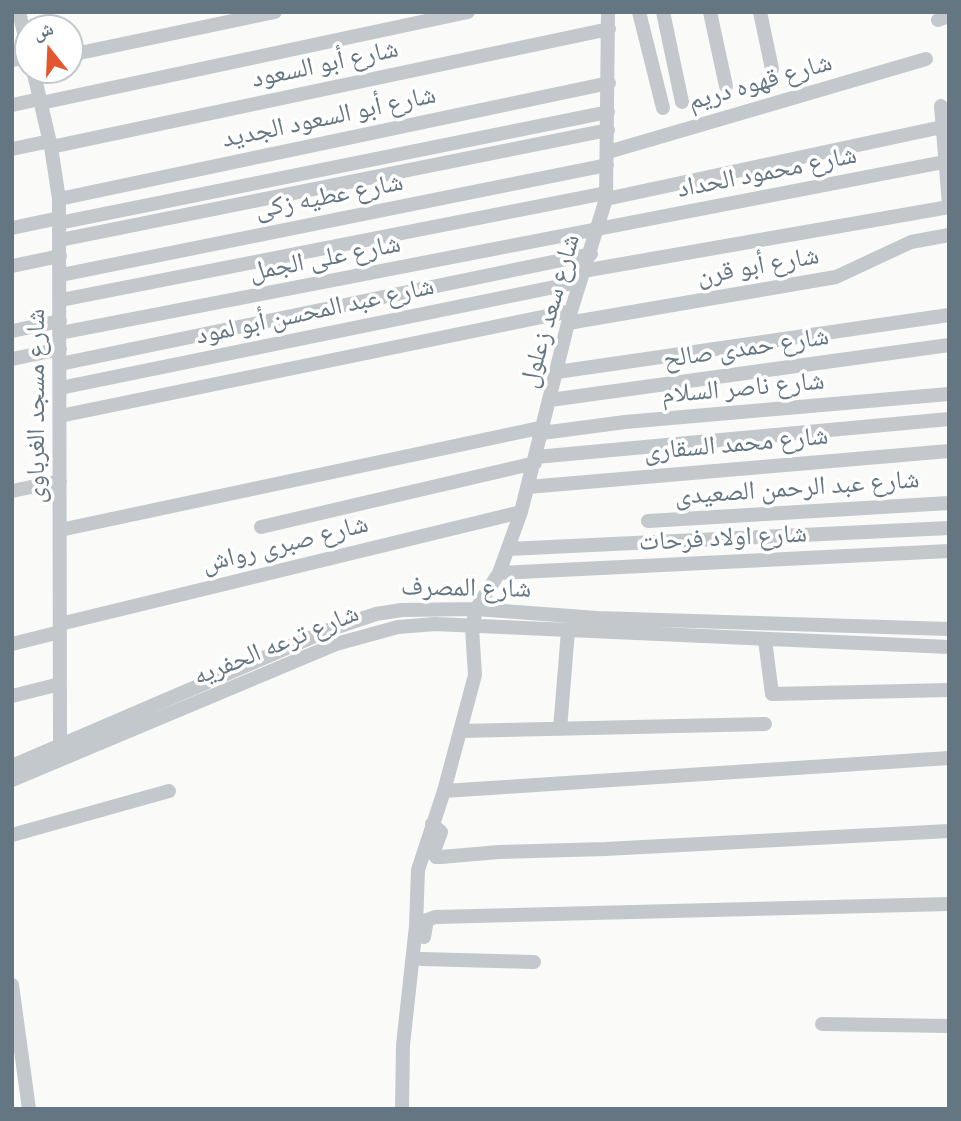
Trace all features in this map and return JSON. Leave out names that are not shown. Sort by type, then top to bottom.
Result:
[{"type":"street","points":[[84,52],[275,12]]},
{"type":"street","points":[[12,105],[468,12]]},
{"type":"street","name":"شارع سعد زعلول","points":[[476,609],[499,573],[521,512],[581,276],[598,230],[606,196],[608,12]]},
{"type":"street","points":[[639,12],[663,108]]},
{"type":"street","points":[[663,12],[682,102]]},
{"type":"street","points":[[710,12],[726,86]]},
{"type":"street","points":[[760,12],[772,69]]},
{"type":"street","name":"شارع أبو السعود","points":[[12,149],[51,144],[609,29]]},
{"type":"street","name":"شارع قهوه دريم","points":[[608,159],[926,59]]},
{"type":"street","name":"شارع أبو السعود الجديد","points":[[59,199],[609,83]]},
{"type":"street","name":"شارع مسجد الغرباوى","points":[[36,84],[51,144],[59,199],[60,746]]},
{"type":"street","points":[[941,106],[949,206]]},
{"type":"street","points":[[12,228],[59,221],[608,112]]},
{"type":"street","points":[[61,300],[606,196],[943,127]]},
{"type":"street","points":[[60,240],[608,130]]},
{"type":"street","name":"شارع عطيه زكى","points":[[61,275],[608,159]]},
{"type":"street","name":"شارع محمود الحداد","points":[[598,230],[947,161]]},
{"type":"street","name":"شارع عبد المحسن أبو لمود","points":[[60,388],[581,276],[949,206]]},
{"type":"street","name":"شارع على الجمل","points":[[12,331],[60,327],[598,230]]},
{"type":"street","name":"شارع أبو قرن","points":[[60,416],[570,317],[836,277],[911,242],[949,235]]},
{"type":"street","points":[[12,359],[60,357],[590,254]]},
{"type":"street","points":[[12,266],[60,256]]},
{"type":"street","points":[[557,372],[949,315]]},
{"type":"street","name":"شارع حمدى صالح","points":[[550,400],[949,345]]},
{"type":"street","name":"شارع ناصر السلام","points":[[60,530],[543,430],[949,394]]},
{"type":"street","points":[[261,527],[535,460],[949,419]]},
{"type":"street","name":"شارع محمد السقارى","points":[[528,487],[949,450]]},
{"type":"street","points":[[12,491],[60,481]]},
{"type":"street","name":"شارع عبد الرحمن الصعيدى","points":[[648,521],[949,503]]},
{"type":"street","name":"شارع صبرى رواش","points":[[12,643],[60,628],[521,512]]},
{"type":"street","points":[[508,549],[949,528]]},
{"type":"street","name":"شارع اولاد فرحات","points":[[499,573],[949,551]]},
{"type":"street","points":[[417,959],[418,870],[444,791],[475,675],[472,628],[476,609]]},
{"type":"street","name":"شارع المصرف","points":[[12,766],[356,620],[402,610],[476,609],[597,618],[949,629]]},
{"type":"street","name":"شارع ترعه الحفريه","points":[[12,780],[355,637],[419,624],[949,647]]},
{"type":"street","points":[[560,729],[568,631]]},
{"type":"street","points":[[765,640],[772,694],[949,690]]},
{"type":"street","points":[[12,696],[60,684]]},
{"type":"street","points":[[460,731],[765,724]]},
{"type":"street","points":[[444,791],[949,758]]},
{"type":"street","points":[[12,835],[169,791]]},
{"type":"street","points":[[432,824],[441,832],[434,851],[436,857],[441,858],[499,852],[949,831]]},
{"type":"street","points":[[402,1109],[403,1045],[417,959],[425,923],[435,917],[949,904]]},
{"type":"street","points":[[417,959],[534,962]]},
{"type":"street","points":[[12,985],[29,1109]]},
{"type":"street","points":[[822,1024],[949,1026]]}]
